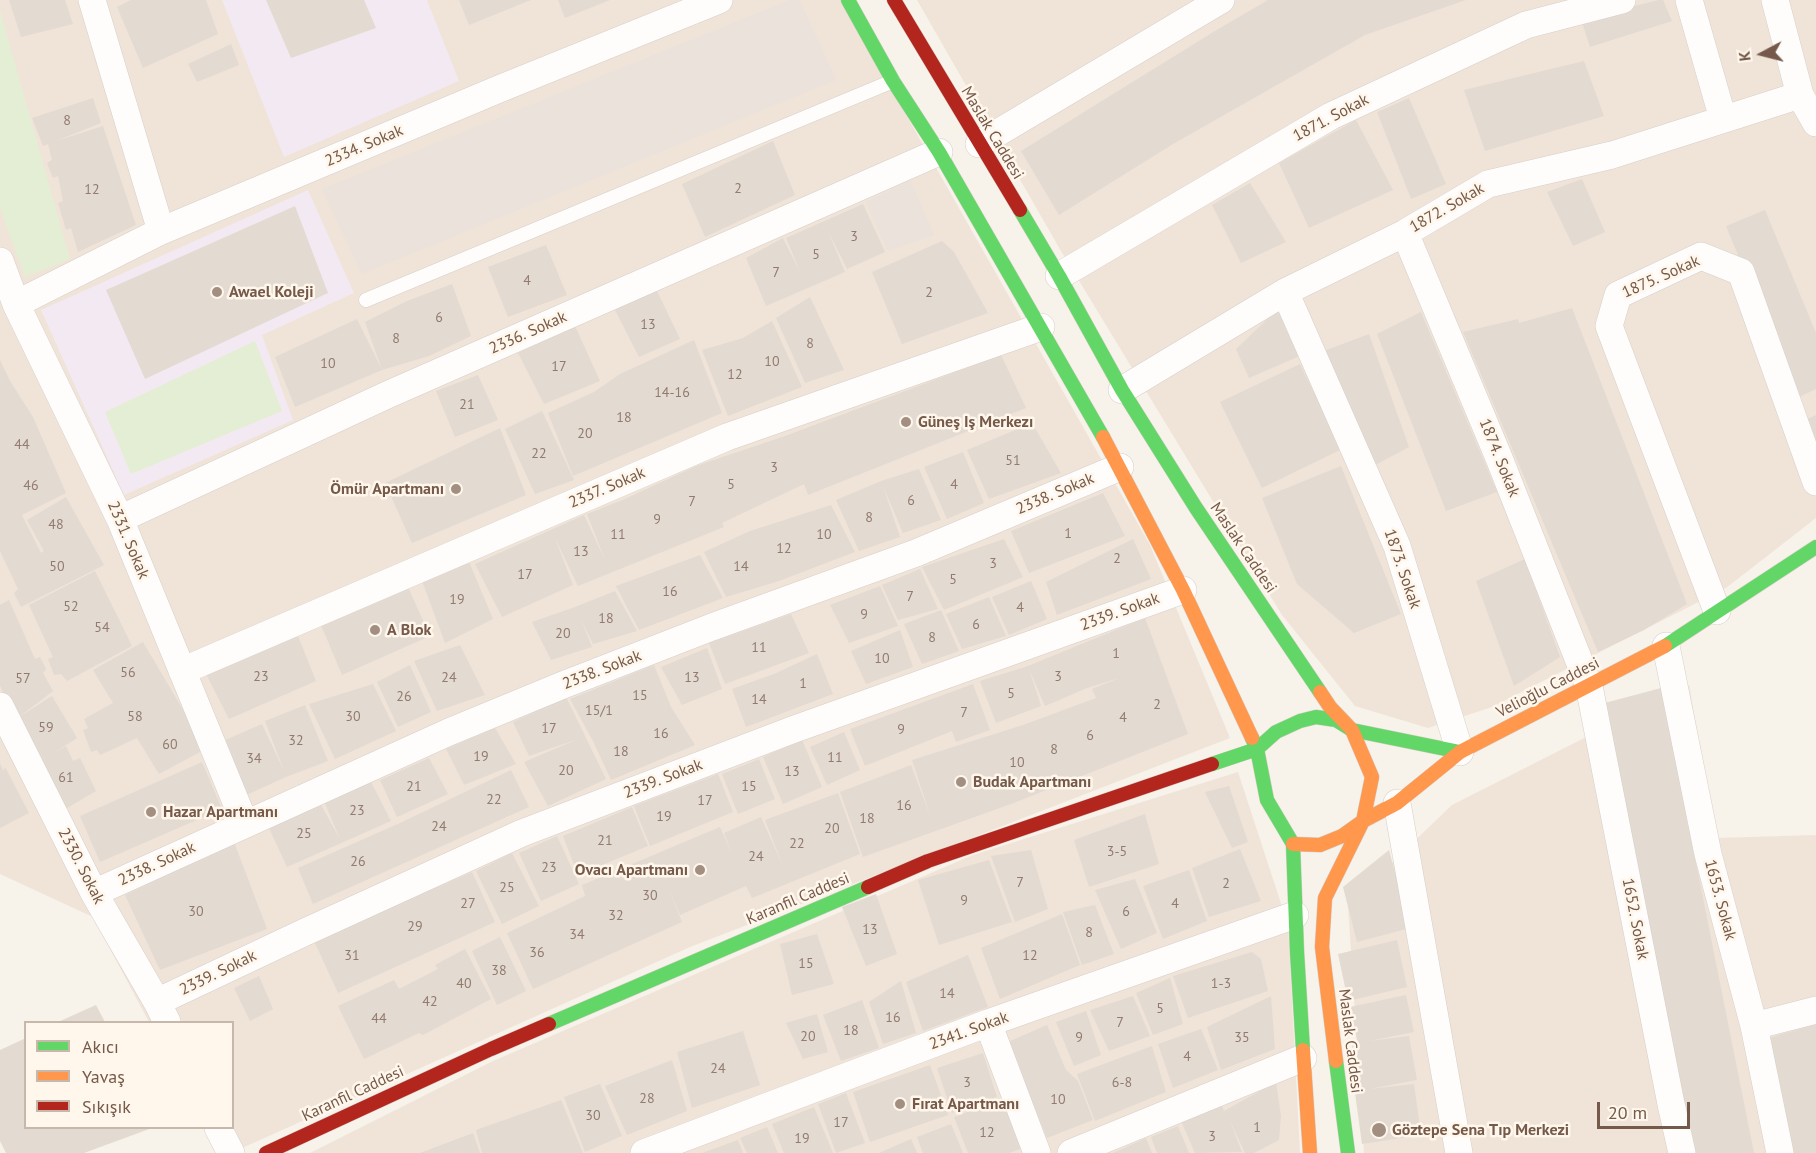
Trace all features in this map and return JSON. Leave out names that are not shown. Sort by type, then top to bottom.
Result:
[{"type":"main road","points":[[848,0],[893,81],[939,152],[1041,327],[1120,467],[1183,590],[1257,749],[1267,800],[1293,844],[1295,915],[1310,1153]]},
{"type":"main road","name":"Maslak Caddesi","points":[[894,0],[1059,276],[1122,390],[1201,516],[1330,708],[1352,730],[1372,777],[1363,821],[1325,898],[1322,946],[1348,1153]]},
{"type":"main road","name":"Velioğlu Caddesi","points":[[1293,844],[1320,845],[1342,836],[1363,821],[1397,803],[1461,752],[1666,646],[1717,610],[1816,547]]},
{"type":"main road","name":"Karanfil Caddesi","points":[[266,1153],[491,1049],[928,861],[1257,749],[1276,732],[1300,721],[1316,717],[1336,720],[1352,730]]},
{"type":"main road","points":[[1352,730],[1461,752]]},
{"type":"street","points":[[92,0],[161,231]]},
{"type":"street","name":"2334. Sokak","points":[[16,304],[161,231],[499,89],[719,0]]},
{"type":"street","points":[[979,144],[1221,0]]},
{"type":"street","name":"1871. Sokak","points":[[1059,276],[1331,116],[1526,25],[1622,0]]},
{"type":"street","points":[[1689,0],[1723,119]]},
{"type":"street","points":[[1775,0],[1800,95],[1816,123]]},
{"type":"street","name":"1872. Sokak","points":[[1122,390],[1285,291],[1405,233],[1488,184],[1612,155],[1800,95]]},
{"type":"street","name":"2336. Sokak","points":[[120,519],[387,395],[939,152]]},
{"type":"street","name":"1874. Sokak","points":[[1405,233],[1499,458],[1589,686]]},
{"type":"street","name":"1875. Sokak","points":[[1717,610],[1609,326],[1618,295],[1701,256],[1741,272],[1816,482]]},
{"type":"street","name":"2331. Sokak","points":[[0,261],[16,304],[120,519],[244,824]]},
{"type":"street","name":"1873. Sokak","points":[[1285,291],[1397,546],[1461,752]]},
{"type":"street","name":"2337. Sokak","points":[[182,671],[727,436],[1041,327]]},
{"type":"street","name":"2338. Sokak","points":[[94,893],[449,732],[552,689],[712,627],[916,553],[1120,467]]},
{"type":"street","name":"2339. Sokak","points":[[162,1012],[303,933],[522,833],[792,730],[1183,590]]},
{"type":"street","name":"1653. Sokak","points":[[1666,646],[1708,854],[1754,1026],[1780,1153]]},
{"type":"street","name":"1652. Sokak","points":[[1589,686],[1682,1153]]},
{"type":"street","name":"2330. Sokak","points":[[0,706],[94,893],[162,1012]]},
{"type":"street","points":[[1397,803],[1459,1153]]},
{"type":"street","name":"2341. Sokak","points":[[644,1153],[988,1023],[1295,915]]},
{"type":"street","points":[[1754,1026],[1816,1010]]},
{"type":"street","points":[[988,1023],[1037,1153]]},
{"type":"street","points":[[1071,1153],[1304,1058]]},
{"type":"street","points":[[219,1129],[231,1153]]},
{"type":"lane","points":[[366,300],[893,81]]},
{"type":"shaded area","points":[[0,0],[841,0],[1150,545],[1230,738],[690,947],[231,1153],[218,1153],[205,1129],[234,1129],[234,1021],[148,1021],[93,917],[0,874]]},
{"type":"shaded area","points":[[222,0],[427,0],[459,81],[284,157]]},
{"type":"shaded area","points":[[790,0],[799,0],[836,80],[362,274],[322,189]]},
{"type":"shaded area","points":[[917,0],[1816,0],[1816,518],[1726,588],[1492,707],[1428,728],[1355,706],[1282,615],[1061,251]]},
{"type":"shaded area","points":[[910,180],[934,235],[888,251],[866,202]]},
{"type":"shaded area","points":[[308,190],[354,293],[262,335],[293,420],[124,495],[41,310]]},
{"type":"shaded area","points":[[1689,685],[1716,838],[1816,835],[1816,1153],[1364,1153],[1348,905],[1452,805]]},
{"type":"shaded area","points":[[1238,772],[1288,925],[1300,1153],[310,1153],[493,1061],[973,855]]},
{"type":"green space","points":[[0,11],[70,259],[25,277],[0,208]]},
{"type":"green space","points":[[255,341],[282,411],[131,474],[105,412]]},
{"type":"building","points":[[9,0],[65,0],[73,24],[21,37]]},
{"type":"building","points":[[131,0],[206,0],[218,34],[143,68],[117,7]]},
{"type":"building","points":[[266,0],[364,0],[376,28],[291,58]]},
{"type":"building","points":[[459,0],[531,0],[469,25]]},
{"type":"building","points":[[558,0],[610,0],[565,18]]},
{"type":"building","points":[[1268,0],[1466,0],[1365,35],[1173,144],[1059,215],[1021,151]]},
{"type":"building","points":[[1663,0],[1672,21],[1590,47],[1581,19]]},
{"type":"building","points":[[231,44],[239,65],[197,82],[188,64]]},
{"type":"building","points":[[1584,61],[1604,116],[1485,151],[1464,90]]},
{"type":"building","points":[[93,98],[101,123],[56,141],[103,126],[136,225],[78,252],[71,228],[66,230],[58,203],[63,201],[58,176],[53,178],[47,163],[52,160],[48,144],[43,146],[32,118]]},
{"type":"building","points":[[1409,98],[1446,184],[1411,199],[1377,112]]},
{"type":"building","points":[[1356,120],[1393,190],[1309,228],[1279,163]]},
{"type":"building","points":[[773,141],[795,195],[705,237],[682,184]]},
{"type":"building","points":[[1582,179],[1605,232],[1573,246],[1547,192]]},
{"type":"building","points":[[1250,183],[1286,242],[1241,263],[1212,205]]},
{"type":"building","points":[[863,204],[885,252],[847,269],[828,231],[845,272],[766,306],[746,258],[783,238],[801,274],[786,238]]},
{"type":"building","name":"Awael Koleji","points":[[295,206],[328,293],[145,379],[106,290]]},
{"type":"building","points":[[1765,210],[1816,333],[1816,389],[1797,398],[1726,226]]},
{"type":"building","points":[[942,241],[954,252],[988,313],[902,344],[872,272]]},
{"type":"building","points":[[546,245],[567,295],[508,317],[488,267]]},
{"type":"building","points":[[452,284],[471,336],[429,356],[382,370],[365,322],[407,301]]},
{"type":"building","points":[[656,289],[680,339],[639,357],[615,310]]},
{"type":"building","points":[[810,297],[844,370],[805,383],[776,318]]},
{"type":"building","points":[[1280,307],[1302,355],[1249,378],[1236,349]]},
{"type":"building","points":[[1572,308],[1687,604],[1644,630],[1598,652],[1463,332],[1518,319],[1519,323]]},
{"type":"building","points":[[1421,312],[1497,492],[1446,511],[1377,334]]},
{"type":"building","points":[[357,319],[382,370],[295,407],[275,357]]},
{"type":"building","points":[[772,321],[802,387],[728,416],[702,350],[743,338]]},
{"type":"building","points":[[575,326],[600,381],[544,404],[518,353]]},
{"type":"building","points":[[1369,334],[1409,447],[1364,471],[1321,352]]},
{"type":"building","points":[[694,340],[722,413],[573,476],[548,413],[594,392],[620,374]]},
{"type":"building","points":[[1001,355],[1026,408],[808,495],[804,484],[722,523],[724,527],[578,586],[555,538],[573,585],[502,617],[475,564],[584,515],[605,560],[587,514],[696,466],[785,436]]},
{"type":"building","points":[[0,360],[10,381],[33,417],[66,493],[22,515],[41,553],[44,551],[27,520],[66,497],[104,565],[21,607],[14,593],[18,589],[0,551]]},
{"type":"building","points":[[1300,364],[1342,449],[1262,488],[1220,402]]},
{"type":"building","points":[[478,375],[498,420],[455,437],[436,391]]},
{"type":"building","points":[[542,411],[574,480],[535,494],[505,429]]},
{"type":"building","points":[[1816,415],[1816,450],[1803,421]]},
{"type":"building","points":[[1032,423],[1061,473],[989,499],[967,450]]},
{"type":"building","name":"Ömür Apartmanı","points":[[500,428],[526,495],[412,543],[385,483]]},
{"type":"building","points":[[963,452],[984,503],[947,519],[924,467]]},
{"type":"building","points":[[1341,466],[1401,614],[1354,633],[1297,584],[1262,498]]},
{"type":"building","points":[[919,469],[941,520],[903,533],[883,486],[900,537],[859,551],[836,500],[881,481]]},
{"type":"building","points":[[1103,493],[1125,536],[1029,573],[1011,531]]},
{"type":"building","points":[[831,505],[855,552],[779,581],[726,597],[704,552],[750,531]]},
{"type":"building","points":[[1004,539],[1023,577],[944,610],[922,567]]},
{"type":"building","points":[[1133,539],[1151,579],[1057,615],[1046,582]]},
{"type":"building","points":[[700,555],[723,598],[639,630],[616,586]]},
{"type":"building","points":[[467,557],[493,619],[445,643],[422,581]]},
{"type":"building","points":[[1525,559],[1560,657],[1514,686],[1476,581]]},
{"type":"building","points":[[920,569],[938,609],[898,620],[882,585]]},
{"type":"building","points":[[95,571],[132,646],[67,681],[61,674],[54,675],[48,659],[53,657],[29,605]]},
{"type":"building","points":[[1031,581],[1047,619],[1009,635],[992,597]]},
{"type":"building","name":"A Blok","points":[[407,585],[430,636],[342,675],[321,625]]},
{"type":"building","points":[[880,586],[898,626],[849,643],[830,605]]},
{"type":"building","points":[[615,591],[637,631],[593,644],[581,619],[592,647],[551,660],[532,622]]},
{"type":"building","points":[[989,597],[1006,636],[962,649],[946,614]]},
{"type":"building","points":[[9,600],[35,659],[40,657],[46,669],[43,673],[53,691],[19,717],[52,696],[77,738],[52,754],[66,746],[73,761],[80,758],[96,791],[62,811],[0,686],[0,605]]},
{"type":"building","points":[[941,610],[959,651],[922,664],[904,624]]},
{"type":"building","points":[[791,614],[809,653],[725,684],[709,643]]},
{"type":"building","points":[[1145,618],[1188,734],[1011,804],[863,857],[840,792],[911,765],[931,818],[912,760],[1023,725],[1096,698],[1092,689],[1119,678],[1087,688],[1045,706],[1029,669],[1041,706],[996,723],[980,681],[1028,666]]},
{"type":"building","points":[[900,630],[913,667],[866,684],[851,651]]},
{"type":"building","points":[[298,636],[316,681],[229,719],[205,672]]},
{"type":"building","points":[[143,642],[186,715],[202,751],[159,774],[137,738],[100,755],[97,750],[91,752],[83,730],[88,728],[84,719],[113,703],[93,670]]},
{"type":"building","points":[[460,645],[485,695],[437,711],[414,661]]},
{"type":"building","points":[[707,648],[722,689],[682,705],[661,667]]},
{"type":"building","points":[[817,654],[833,694],[746,727],[732,689],[774,674]]},
{"type":"building","points":[[410,665],[431,712],[398,727],[377,682]]},
{"type":"building","points":[[654,665],[671,707],[695,745],[611,780],[570,699]]},
{"type":"building","points":[[373,684],[396,731],[335,759],[309,704]]},
{"type":"building","points":[[973,684],[990,730],[956,742],[952,731],[865,766],[850,729]]},
{"type":"building","points":[[1661,688],[1754,1153],[1695,1153],[1601,704]]},
{"type":"building","points":[[566,697],[606,779],[548,806],[524,762],[578,739],[529,756],[513,722]]},
{"type":"building","points":[[305,705],[328,761],[244,796],[223,741],[262,724],[284,771],[265,721]]},
{"type":"building","points":[[495,728],[516,764],[464,785],[446,749]]},
{"type":"building","points":[[844,732],[860,770],[827,785],[810,747]]},
{"type":"building","points":[[802,740],[822,787],[783,804],[763,757]]},
{"type":"building","points":[[429,758],[448,794],[397,817],[380,780]]},
{"type":"building","points":[[759,759],[775,799],[738,814],[722,774]]},
{"type":"building","name":"Hazar Apartmanı","points":[[202,762],[222,809],[100,862],[80,816]]},
{"type":"building","points":[[0,763],[3,771],[5,767],[29,813],[0,828]]},
{"type":"building","points":[[511,770],[529,807],[313,904],[298,868]]},
{"type":"building","points":[[718,774],[733,812],[650,846],[634,806]]},
{"type":"building","points":[[371,782],[391,821],[287,867],[268,826],[321,805],[340,839],[324,801]]},
{"type":"building","points":[[1229,786],[1248,842],[1232,848],[1205,792]]},
{"type":"building","points":[[838,793],[860,854],[752,898],[746,886],[680,915],[668,888],[682,922],[533,989],[507,933],[585,896],[582,885],[720,827],[732,854],[724,833],[761,817],[783,866],[765,820]]},
{"type":"building","points":[[632,807],[648,846],[578,875],[563,836]]},
{"type":"building","points":[[1145,814],[1159,864],[1089,887],[1074,840]]},
{"type":"building","points":[[557,836],[579,884],[541,901],[519,853]]},
{"type":"building","points":[[234,842],[267,929],[160,970],[125,895]]},
{"type":"building","points":[[1240,849],[1261,901],[1209,917],[1192,868]]},
{"type":"building","points":[[1031,850],[1048,909],[1015,922],[991,856]]},
{"type":"building","points":[[1389,850],[1410,928],[1357,942],[1343,887]]},
{"type":"building","points":[[512,853],[539,906],[502,924],[476,871]]},
{"type":"building","points":[[989,860],[1012,922],[939,945],[918,880]]},
{"type":"building","points":[[1189,870],[1207,921],[1163,939],[1143,886]]},
{"type":"building","points":[[472,872],[495,922],[338,993],[315,943]]},
{"type":"building","points":[[1135,879],[1157,933],[1121,949],[1095,890]]},
{"type":"building","points":[[876,894],[897,954],[866,966],[842,907]]},
{"type":"building","points":[[1095,905],[1114,954],[1082,965],[1063,912]]},
{"type":"building","points":[[1062,914],[1080,965],[1000,999],[981,948]]},
{"type":"building","points":[[817,934],[834,984],[792,995],[780,944]]},
{"type":"building","points":[[500,937],[526,991],[497,1005],[472,951]]},
{"type":"building","points":[[1397,940],[1407,987],[1348,1001],[1338,954]]},
{"type":"building","points":[[465,949],[491,999],[423,1035],[419,1033],[364,1059],[338,1006],[394,980],[399,989],[438,969],[435,965]]},
{"type":"building","points":[[1252,952],[1261,959],[1268,991],[1188,1018],[1173,976]]},
{"type":"building","points":[[968,955],[988,1007],[923,1031],[906,982]]},
{"type":"building","points":[[259,976],[273,1009],[250,1021],[234,988]]},
{"type":"building","points":[[1170,978],[1183,1024],[1153,1035],[1136,993]]},
{"type":"building","points":[[901,981],[916,1033],[883,1044],[869,1002]]},
{"type":"building","points":[[1406,995],[1414,1032],[1369,1041],[1409,1036],[1417,1080],[1369,1089],[1414,1084],[1421,1135],[1362,1144],[1355,1093],[1360,1091],[1352,1046],[1358,1044],[1350,1007]]},
{"type":"building","points":[[1133,996],[1150,1036],[1109,1051],[1090,1010]]},
{"type":"building","points":[[1271,996],[1275,1049],[1221,1070],[1207,1027]]},
{"type":"building","points":[[862,1000],[879,1048],[841,1061],[823,1015]]},
{"type":"building","points":[[96,1005],[104,1021],[60,1021]]},
{"type":"building","points":[[1086,1011],[1101,1055],[1074,1066],[1056,1022]]},
{"type":"building","points":[[817,1014],[828,1052],[803,1059],[786,1023]]},
{"type":"building","points":[[1816,1024],[1816,1153],[1789,1153],[1765,1039]]},
{"type":"building","points":[[1047,1025],[1066,1070],[1078,1081],[1093,1120],[1047,1138],[1008,1042]]},
{"type":"building","points":[[1201,1029],[1218,1070],[1173,1088],[1158,1044]]},
{"type":"building","points":[[743,1031],[760,1085],[692,1108],[677,1052]]},
{"type":"building","points":[[24,1039],[24,1129],[149,1129],[84,1153],[6,1153],[0,1141],[0,1050]]},
{"type":"building","points":[[1152,1046],[1166,1092],[1095,1121],[1077,1074]]},
{"type":"building","points":[[983,1053],[997,1097],[952,1113],[937,1068]]},
{"type":"building","points":[[672,1060],[687,1111],[627,1135],[605,1086]]},
{"type":"building","name":"Fırat Apartmanı","points":[[930,1065],[948,1115],[870,1142],[853,1092]]},
{"type":"building","points":[[1276,1082],[1281,1116],[1279,1140],[1254,1153],[1245,1153],[1230,1121],[1242,1152],[1195,1153],[1181,1121],[1221,1103],[1224,1111]]},
{"type":"building","points":[[600,1084],[622,1136],[585,1152],[564,1097]]},
{"type":"building","points":[[846,1093],[865,1143],[836,1153],[818,1104]]},
{"type":"building","points":[[1002,1099],[1021,1149],[1009,1153],[968,1153],[954,1117]]},
{"type":"building","points":[[561,1100],[583,1153],[482,1153],[476,1130]]},
{"type":"building","points":[[814,1107],[833,1153],[784,1153],[772,1124]]},
{"type":"building","points":[[951,1124],[963,1153],[923,1153],[917,1137]]},
{"type":"building","points":[[1178,1126],[1189,1153],[1157,1153],[1151,1137]]},
{"type":"building","points":[[767,1127],[778,1153],[747,1153],[740,1138]]},
{"type":"building","points":[[473,1133],[480,1153],[420,1153]]},
{"type":"building","points":[[1146,1138],[1152,1153],[1113,1153]]},
{"type":"building","points":[[911,1139],[917,1153],[879,1153]]},
{"type":"building","points":[[738,1140],[743,1153],[702,1153]]},
{"type":"traffic: fast","points":[[848,0],[893,81],[939,152],[1103,437]]},
{"type":"traffic: fast","points":[[1020,210],[1122,390],[1196,508],[1320,692]]},
{"type":"traffic: fast","points":[[1665,646],[1816,547]]},
{"type":"traffic: fast","points":[[1212,764],[1257,749],[1276,732],[1300,721],[1316,717],[1336,720],[1352,730],[1460,752]]},
{"type":"traffic: fast","points":[[1252,738],[1257,749],[1267,800],[1293,844],[1303,1050]]},
{"type":"traffic: fast","points":[[549,1024],[868,887]]},
{"type":"traffic: fast","points":[[1336,1061],[1348,1153]]},
{"type":"traffic: slow","points":[[1103,437],[1183,590],[1252,738]]},
{"type":"traffic: slow","points":[[1293,844],[1320,845],[1342,836],[1363,821],[1397,803],[1460,752],[1665,646]]},
{"type":"traffic: slow","points":[[1320,692],[1330,707],[1352,730],[1372,777],[1363,821],[1325,898],[1322,947],[1336,1061]]},
{"type":"traffic: slow","points":[[1303,1050],[1310,1153]]},
{"type":"traffic: jam","points":[[894,0],[1020,210]]},
{"type":"traffic: jam","points":[[868,887],[928,861],[1212,764]]},
{"type":"traffic: jam","points":[[266,1153],[549,1024]]},
{"type":"place","name":"Awael Koleji","points":[[217,292]]},
{"type":"place","name":"Güneş Iş Merkezı","points":[[906,422]]},
{"type":"place","name":"Ömür Apartmanı","points":[[456,489]]},
{"type":"place","name":"A Blok","points":[[375,630]]},
{"type":"place","name":"Budak Apartmanı","points":[[961,782]]},
{"type":"place","name":"Hazar Apartmanı","points":[[151,812]]},
{"type":"place","name":"Ovacı Apartmanı","points":[[700,870]]},
{"type":"place","name":"Fırat Apartmanı","points":[[900,1104]]},
{"type":"place","name":"Göztepe Sena Tıp Merkezi","points":[[1379,1130]]}]
